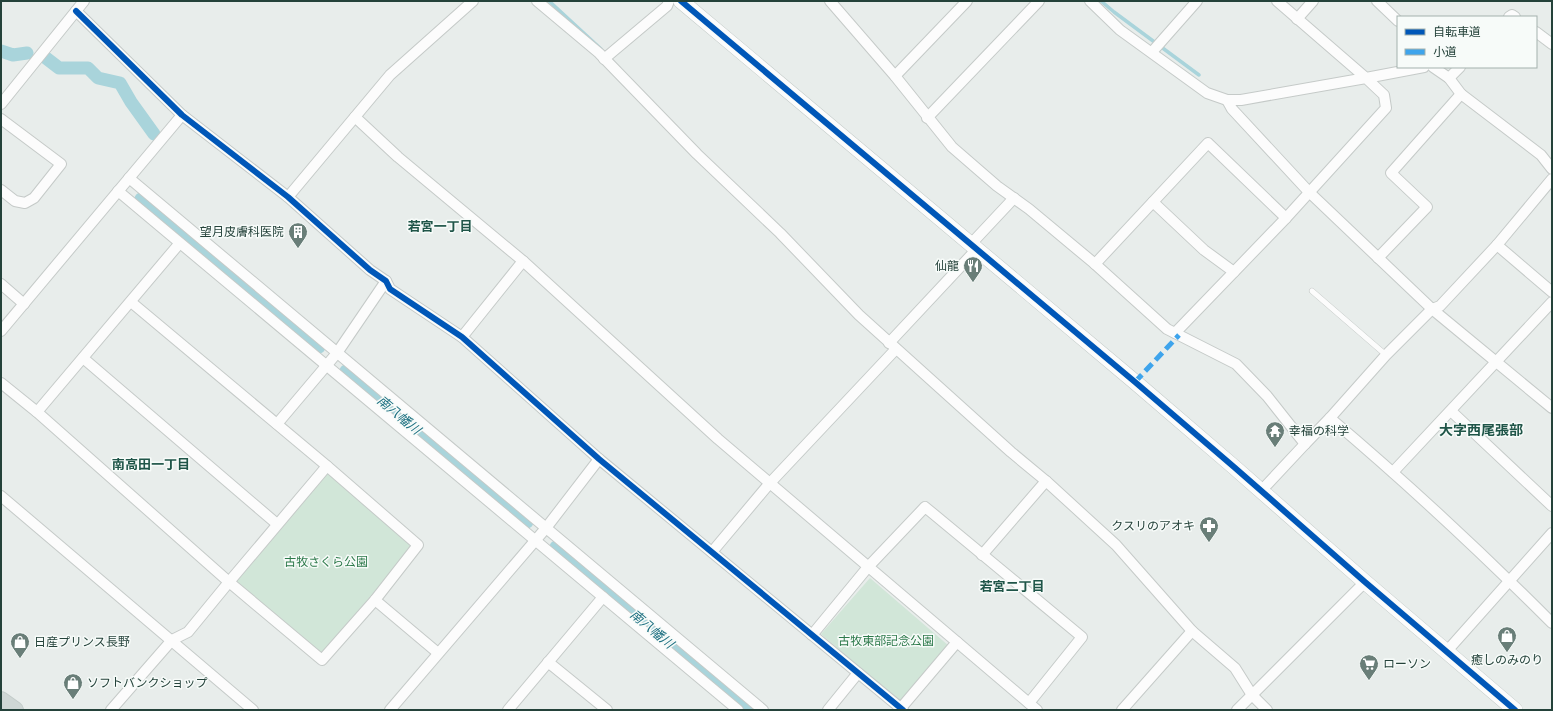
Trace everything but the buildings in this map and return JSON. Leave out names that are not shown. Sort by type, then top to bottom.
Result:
[{"type":"main road","points":[[1,700],[15,710]]},
{"type":"street","points":[[1,104],[84,1]]},
{"type":"street","points":[[288,197],[390,75],[473,1]]},
{"type":"street","points":[[537,1],[604,60],[697,154],[780,233],[859,315],[1116,545],[1192,631],[1235,668],[1252,695],[1267,710]]},
{"type":"street","points":[[604,60],[667,6],[669,1]]},
{"type":"street","points":[[681,1],[1135,382],[1514,710]]},
{"type":"street","points":[[830,1],[895,76],[927,118],[952,147],[997,186],[1029,209],[1095,264],[1167,329],[1236,364],[1267,396],[1304,444]]},
{"type":"street","points":[[895,76],[967,1]]},
{"type":"street","points":[[927,118],[1039,1]]},
{"type":"street","points":[[1090,1],[1120,30],[1155,48],[1208,93],[1227,100],[1242,100],[1417,68]]},
{"type":"street","points":[[1155,48],[1197,1]]},
{"type":"street","points":[[1175,333],[1286,218],[1386,108],[1384,95],[1277,1]]},
{"type":"street","points":[[1297,19],[1313,1]]},
{"type":"street","points":[[1377,1],[1397,20]]},
{"type":"street","points":[[76,11],[182,115],[288,197],[370,270],[386,281],[390,289],[462,337],[599,459],[902,709],[957,642]]},
{"type":"street","points":[[1537,33],[1552,44]]},
{"type":"street","points":[[1434,68],[1449,78],[1461,94],[1542,155],[1552,168]]},
{"type":"street","points":[[1449,78],[1459,68]]},
{"type":"street","points":[[1378,258],[1427,207],[1391,172],[1461,94]]},
{"type":"street","points":[[1227,100],[1232,109],[1309,192],[1432,310],[1552,408]]},
{"type":"street","points":[[1,331],[182,115]]},
{"type":"street","points":[[355,117],[398,157],[523,261],[769,484],[1038,710]]},
{"type":"street","points":[[1,119],[61,164],[34,198],[25,203],[15,201],[1,190]]},
{"type":"street","points":[[1095,264],[1208,143],[1286,218]]},
{"type":"street","points":[[129,178],[763,710]]},
{"type":"street","points":[[1261,491],[1330,418],[1386,355],[1432,310],[1440,306],[1496,245],[1552,179]]},
{"type":"street","points":[[118,191],[179,244],[536,540],[738,710]]},
{"type":"street","points":[[712,552],[769,484],[892,346],[1014,198]]},
{"type":"street","points":[[1153,202],[1204,250],[1234,272]]},
{"type":"street","points":[[37,412],[179,244]]},
{"type":"street","points":[[1496,245],[1552,292]]},
{"type":"street","points":[[462,337],[523,261]]},
{"type":"street","points":[[277,424],[337,353],[386,281]]},
{"type":"street","points":[[1,284],[24,304]]},
{"type":"street","points":[[1,382],[229,582],[322,660],[375,600],[418,545],[327,466],[130,302]]},
{"type":"street","points":[[1393,472],[1552,302]]},
{"type":"street","points":[[83,358],[277,524]]},
{"type":"street","points":[[1451,411],[1552,506]]},
{"type":"street","points":[[1330,418],[1393,472],[1510,581],[1552,623]]},
{"type":"street","points":[[390,710],[546,528],[599,459]]},
{"type":"street","points":[[111,710],[172,640],[188,632],[327,466]]},
{"type":"street","points":[[982,555],[1046,481]]},
{"type":"street","points":[[1,496],[253,710]]},
{"type":"street","points":[[812,634],[868,568],[925,507],[1082,637],[1029,703]]},
{"type":"street","points":[[1447,652],[1552,533]]},
{"type":"street","points":[[1237,710],[1365,582]]},
{"type":"street","points":[[508,710],[603,597]]},
{"type":"street","points":[[375,600],[438,653]]},
{"type":"street","points":[[1122,710],[1192,631]]},
{"type":"street","points":[[548,662],[607,710]]},
{"type":"street","points":[[828,710],[858,672]]},
{"type":"lane","points":[[1312,291],[1386,355]]},
{"type":"green space","name":"古牧さくら公園","points":[[327,466],[418,545],[322,660],[229,582]]},
{"type":"green space","name":"古牧東部記念公園","points":[[870,578],[949,646],[901,703],[821,634]]},
{"type":"waterway","points":[[549,1],[601,49]]},
{"type":"waterway","points":[[1101,1],[1199,75]]},
{"type":"waterway","name":"南八幡川","points":[[1,51],[13,55],[27,53]]},
{"type":"waterway","name":"南八幡川","points":[[46,58],[59,68],[88,68],[98,78],[120,83],[131,102],[154,134]]},
{"type":"waterway","name":"南八幡川","points":[[141,199],[319,347]]},
{"type":"waterway","name":"南八幡川","points":[[346,371],[527,522]]},
{"type":"waterway","name":"南八幡川","points":[[556,547],[748,710]]},
{"type":"marked path","points":[[1135,382],[1179,335]]},
{"type":"cycle path","points":[[681,1],[1135,382],[1515,710]]},
{"type":"cycle path","points":[[76,11],[182,115],[288,197],[370,270],[386,281],[390,289],[462,337],[599,459],[903,710]]},
{"type":"place","name":"望月皮膚科医院","points":[[298,249]]},
{"type":"place","name":"仙龍","points":[[973,283]]},
{"type":"place","name":"幸福の科学","points":[[1275,448]]},
{"type":"place","name":"クスリのアオキ","points":[[1209,543]]},
{"type":"place","name":"癒しのみのり","points":[[1507,653]]},
{"type":"place","name":"日産プリンス長野","points":[[20,659]]},
{"type":"place","name":"ローソン","points":[[1369,681]]},
{"type":"place","name":"ソフトバンクショップ","points":[[73,700]]},
{"type":"district","name":"若宮一丁目","points":[[440,226]]},
{"type":"district","name":"大字西尾張部","points":[[1481,430]]},
{"type":"district","name":"南高田一丁目","points":[[151,464]]},
{"type":"district","name":"若宮二丁目","points":[[1012,586]]}]
